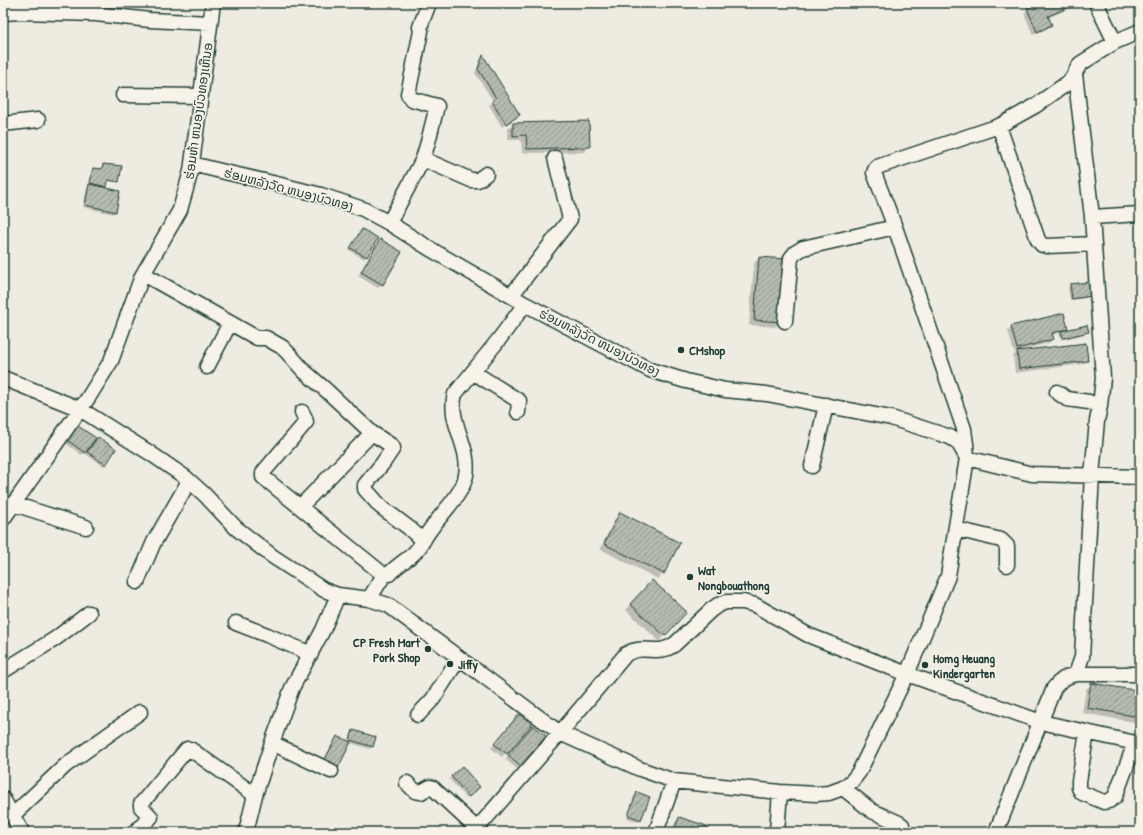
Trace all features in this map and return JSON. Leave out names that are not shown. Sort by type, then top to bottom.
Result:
[{"type":"street","name":"ຮ່ອມຫ້າ ຫນອງບົວທອງເຫືນອ","points":[[3,519],[88,398],[112,361],[142,276],[180,210],[191,171],[213,3]]},
{"type":"street","points":[[389,224],[423,159],[437,106],[411,99],[408,94],[421,31],[420,27],[429,3]]},
{"type":"street","points":[[1096,3],[1115,42]]},
{"type":"street","points":[[3,13],[96,14],[150,20],[210,23]]},
{"type":"street","points":[[3,378],[80,409],[150,453],[189,481],[204,494],[236,528],[272,556],[324,590],[338,595],[369,599],[388,605],[560,733],[640,769],[674,781],[780,792],[816,794],[829,793],[842,788],[852,781],[859,772],[907,674],[948,576],[967,458],[964,430],[874,170],[877,167],[999,126],[1035,106],[1069,82],[1080,64],[1115,42],[1140,31]]},
{"type":"street","points":[[1075,74],[1092,217],[1103,378],[1097,420],[1092,475],[1082,657],[1076,674]]},
{"type":"street","points":[[123,95],[201,96]]},
{"type":"street","points":[[3,124],[38,120]]},
{"type":"street","points":[[999,126],[1038,240],[1042,245],[1094,244]]},
{"type":"street","points":[[512,296],[570,219],[555,158]]},
{"type":"street","points":[[423,159],[471,180],[478,180],[486,174]]},
{"type":"street","name":"ຮ່ອມຫລັງວັດ ຫນອງບົວທອງ","points":[[192,164],[322,195],[362,209],[525,304],[650,370],[686,381],[725,390],[767,394],[891,418],[950,437],[958,442],[967,458]]},
{"type":"street","points":[[1092,217],[1140,214]]},
{"type":"street","points":[[785,321],[791,258],[795,253],[803,248],[894,227]]},
{"type":"street","points":[[142,276],[149,277],[257,338],[266,338],[282,347],[304,372],[327,391],[372,433],[393,448],[384,463],[365,485],[365,489],[381,507],[409,528],[423,541]]},
{"type":"street","points":[[369,599],[384,576],[389,574],[416,552],[431,528],[459,492],[466,475],[466,454],[454,416],[455,394],[525,304]]},
{"type":"street","points":[[207,367],[230,323]]},
{"type":"street","points":[[473,372],[519,401],[518,412]]},
{"type":"street","points":[[1056,392],[1067,399],[1089,402],[1100,406]]},
{"type":"street","points":[[812,466],[826,405]]},
{"type":"street","points":[[302,412],[306,422],[263,473],[263,477],[384,576]]},
{"type":"street","points":[[300,507],[372,433]]},
{"type":"street","points":[[967,458],[1032,474],[1140,477]]},
{"type":"street","points":[[136,582],[154,542],[189,481]]},
{"type":"street","points":[[14,504],[86,527]]},
{"type":"street","points":[[956,529],[1001,540],[1007,546],[1007,565]]},
{"type":"street","points":[[246,832],[255,795],[292,688],[323,630],[338,595]]},
{"type":"street","points":[[407,783],[415,791],[422,792],[430,787],[433,788],[476,830],[626,654],[633,650],[640,649],[669,649],[710,610],[718,604],[726,602],[743,602],[755,605],[808,635],[907,674],[1040,722],[1087,732],[1138,743],[1115,797],[1104,802],[1082,793],[1079,788],[1087,732]]},
{"type":"street","points":[[3,671],[55,639],[89,613]]},
{"type":"street","points":[[236,623],[311,654]]},
{"type":"street","points":[[418,716],[433,699],[459,658]]},
{"type":"street","points":[[1002,828],[1040,722],[1054,688],[1059,680],[1076,674],[1140,674]]},
{"type":"street","points":[[13,815],[66,765],[140,712]]},
{"type":"street","points":[[272,743],[331,771]]},
{"type":"street","points":[[135,832],[151,817],[141,807],[141,804],[187,749],[190,749],[255,795]]},
{"type":"street","points":[[656,832],[674,781]]},
{"type":"street","points":[[842,788],[872,811],[902,825],[902,832]]},
{"type":"street","points":[[777,832],[780,792]]},
{"type":"street","points":[[3,800],[22,832]]},
{"type":"building","points":[[1040,3],[1079,3],[1048,16],[1052,25],[1037,32],[1027,8]]},
{"type":"building","points":[[483,55],[520,115],[506,124],[492,101],[496,98],[478,69]]},
{"type":"building","points":[[589,121],[590,147],[527,149],[526,135],[513,136],[513,123]]},
{"type":"building","points":[[103,164],[122,166],[119,182],[108,180],[107,187],[90,183],[93,168],[102,169]]},
{"type":"building","points":[[89,184],[120,191],[116,212],[85,205]]},
{"type":"building","points":[[362,229],[378,238],[367,257],[350,248]]},
{"type":"building","points":[[380,239],[402,252],[383,285],[361,272]]},
{"type":"building","points":[[759,257],[786,259],[781,322],[754,320]]},
{"type":"building","points":[[1089,282],[1091,296],[1072,299],[1070,284]]},
{"type":"building","points":[[1064,313],[1068,329],[1052,333],[1054,339],[1017,349],[1011,326]]},
{"type":"building","points":[[1087,325],[1089,332],[1063,338],[1061,331]]},
{"type":"building","points":[[1086,343],[1088,361],[1019,369],[1017,351]]},
{"type":"building","points":[[78,426],[96,438],[85,453],[67,440]]},
{"type":"building","points":[[98,437],[116,449],[106,465],[87,452]]},
{"type":"building","points":[[620,512],[680,543],[664,574],[604,544]]},
{"type":"building","points":[[652,580],[687,612],[665,636],[630,604]]},
{"type":"building","points":[[1091,683],[1140,691],[1140,717],[1087,708]]},
{"type":"building","points":[[519,714],[532,724],[507,754],[494,744]]},
{"type":"building","points":[[533,725],[546,736],[521,766],[508,755]]},
{"type":"building","points":[[353,730],[376,737],[373,747],[350,740]]},
{"type":"building","points":[[337,736],[351,742],[337,770],[323,763]]},
{"type":"building","points":[[462,766],[480,787],[469,797],[451,776]]},
{"type":"building","points":[[637,792],[650,797],[641,820],[628,815]]},
{"type":"building","points":[[679,817],[707,826],[706,832],[674,832]]},
{"type":"place","name":"CMshop","points":[[681,350]]},
{"type":"place","name":"Wat Nongbouathong","points":[[690,577]]},
{"type":"place","name":"CP Fresh Mart Pork Shop","points":[[428,649]]},
{"type":"place","name":"Jiffy","points":[[450,664]]},
{"type":"place","name":"Homg Heuang Kindergarten","points":[[925,665]]}]
